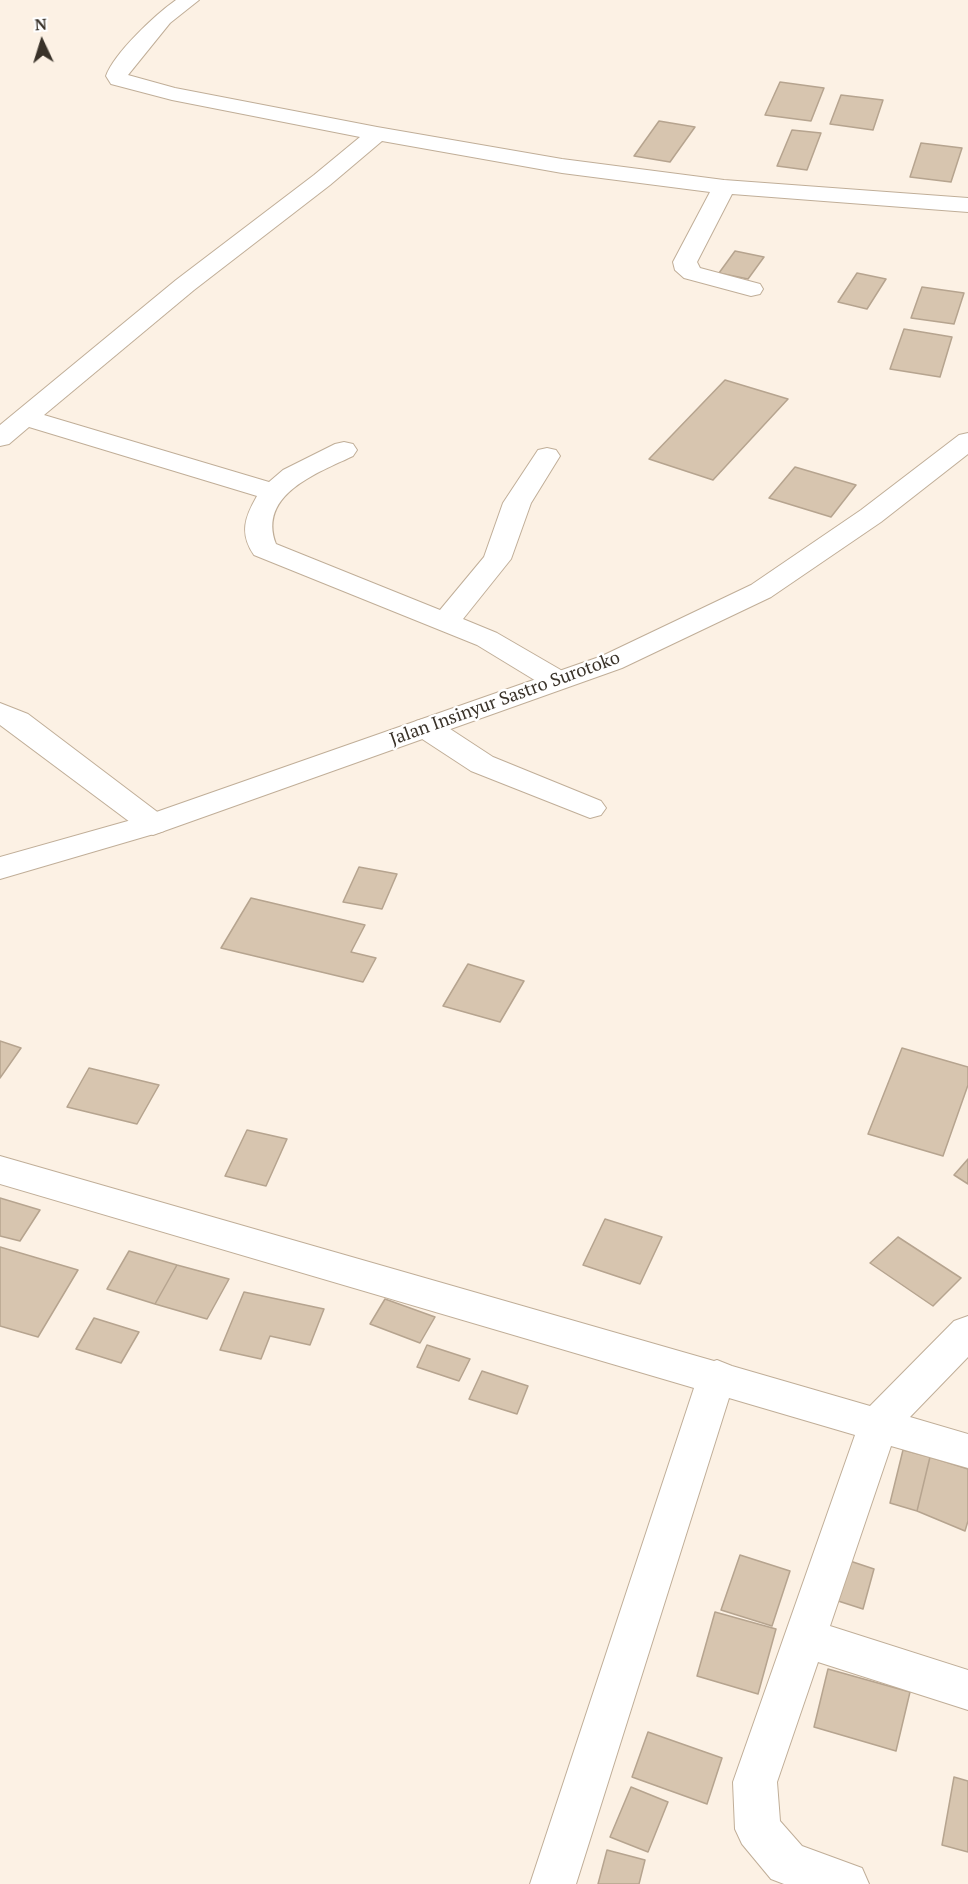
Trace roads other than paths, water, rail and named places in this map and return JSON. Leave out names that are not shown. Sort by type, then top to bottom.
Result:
[{"type":"street","points":[[189,0],[163,19],[119,70],[117,76],[119,80],[172,94],[377,134],[562,166],[724,187],[968,205]]},
{"type":"street","points":[[0,438],[185,285],[322,180],[377,134]]},
{"type":"street","points":[[724,187],[685,262],[686,266],[692,273],[751,289]]},
{"type":"street","points":[[27,418],[273,492]]},
{"type":"street","name":"Jalan Insinyur Sastro Surotoko","points":[[0,868],[153,824],[612,662],[760,591],[871,516],[968,441]]},
{"type":"street","points":[[344,450],[292,476],[273,492],[260,515],[257,530],[264,549],[487,639],[556,680]]},
{"type":"street","points":[[445,622],[497,559],[517,503],[547,456]]},
{"type":"street","points":[[0,713],[16,721],[153,824]]},
{"type":"street","points":[[427,728],[482,764],[590,808]]},
{"type":"street","points":[[0,1170],[879,1423],[968,1451]]},
{"type":"street","points":[[846,1884],[787,1863],[758,1829],[755,1782],[879,1423],[968,1332]]},
{"type":"street","points":[[553,1884],[717,1376]]},
{"type":"street","points":[[805,1638],[968,1690]]}]
